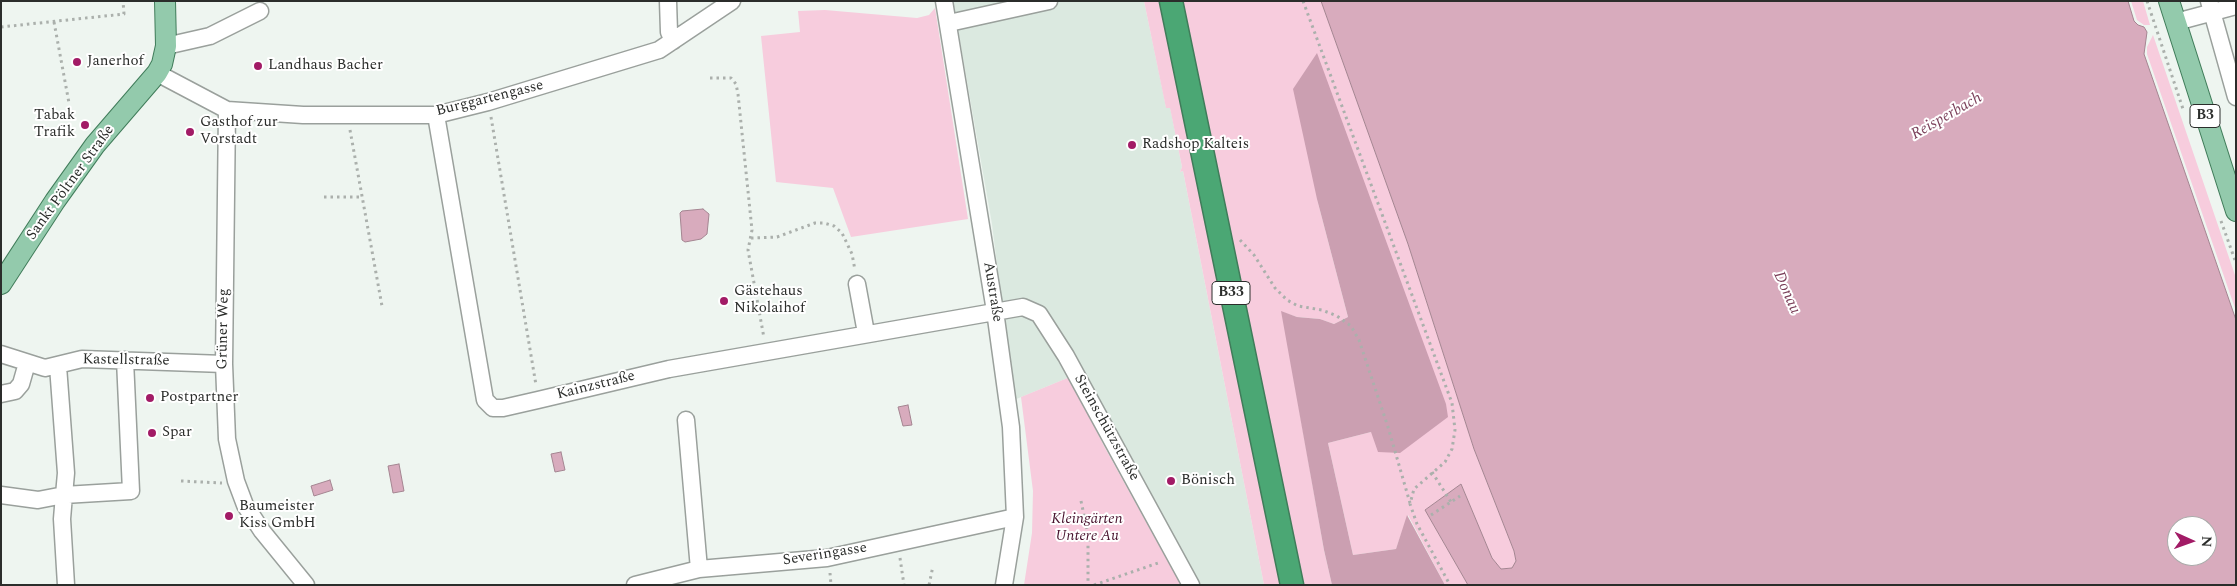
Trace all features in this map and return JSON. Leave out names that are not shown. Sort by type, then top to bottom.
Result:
[{"type":"highway","name":"B33","points":[[1171,1],[1292,585]]},
{"type":"main road","name":"Sankt Pöltner Straße","points":[[1,284],[55,201],[95,145],[157,73],[162,64],[166,46],[165,1]]},
{"type":"main road","name":"B3","points":[[2169,1],[2236,211]]},
{"type":"street","points":[[668,1],[669,32],[673,41]]},
{"type":"street","name":"Burggartengasse","points":[[227,110],[303,115],[436,115],[623,63],[658,50],[732,1]]},
{"type":"street","name":"Austraße","points":[[944,1],[995,311],[1011,427],[1015,517],[1004,585]]},
{"type":"street","points":[[949,23],[1049,1]]},
{"type":"street","points":[[2176,22],[2211,8],[2236,6]]},
{"type":"street","points":[[2211,8],[2236,97]]},
{"type":"street","points":[[166,46],[210,36],[260,11]]},
{"type":"street","points":[[157,73],[227,110]]},
{"type":"street","name":"Grüner Weg","points":[[227,110],[224,364],[227,439],[242,497],[262,531],[306,585]]},
{"type":"street","name":"Kainzstraße","points":[[436,115],[485,400],[493,408],[503,408],[669,369],[995,311]]},
{"type":"street","points":[[857,284],[866,334]]},
{"type":"street","name":"Steinschützstraße","points":[[995,311],[1023,307],[1039,314],[1076,374],[1191,585]]},
{"type":"street","name":"Kastellstraße","points":[[1,354],[45,368],[82,359],[224,364]]},
{"type":"street","points":[[1,495],[38,500],[64,495],[131,491],[125,360]]},
{"type":"street","points":[[58,366],[66,473],[62,520],[66,585]]},
{"type":"street","points":[[1,394],[15,391],[21,384],[25,370]]},
{"type":"street","points":[[686,420],[699,569]]},
{"type":"street","name":"Severingasse","points":[[635,585],[699,569],[827,558],[1015,517]]},
{"type":"path","points":[[1,27],[124,14],[123,1]]},
{"type":"path","points":[[1303,1],[1452,403],[1455,430],[1452,449],[1444,462],[1414,489],[1410,504]]},
{"type":"path","points":[[54,22],[69,102]]},
{"type":"path","points":[[710,78],[731,78],[736,84],[751,238],[748,250],[766,351]]},
{"type":"path","points":[[489,109],[538,400]]},
{"type":"path","points":[[350,128],[382,306]]},
{"type":"path","points":[[324,197],[363,197]]},
{"type":"path","points":[[751,238],[777,237],[815,223],[834,226],[842,233],[852,254],[857,284]]},
{"type":"path","points":[[1239,239],[1254,255],[1274,288],[1287,300],[1298,306],[1322,310],[1337,316],[1351,326],[1359,340],[1383,410],[1417,524],[1450,585]]},
{"type":"path","points":[[1432,472],[1451,502]]},
{"type":"path","points":[[181,481],[217,484],[229,482]]},
{"type":"path","points":[[1431,515],[1460,496]]},
{"type":"path","points":[[1081,501],[1088,534],[1088,585]]},
{"type":"path","points":[[897,543],[904,585]]},
{"type":"path","points":[[1094,585],[1176,557]]},
{"type":"path","points":[[929,585],[933,566]]},
{"type":"shaded area","points":[[953,1],[1144,1],[1166,107],[1170,107],[1182,167],[1180,172],[1183,171],[1264,585],[1181,585],[1104,446],[1070,377],[1014,400],[992,224]]},
{"type":"shaded area","points":[[1317,53],[1446,404],[1448,417],[1400,453],[1378,452],[1371,432],[1328,443],[1353,555],[1396,549],[1407,515],[1445,585],[1332,585],[1281,311],[1297,317],[1320,319],[1334,324],[1348,317],[1317,199],[1293,89]]},
{"type":"green space","points":[[1144,1],[1160,1],[1281,585],[1264,585],[1183,171],[1180,172],[1182,167],[1170,108],[1166,108]]},
{"type":"green space","points":[[1182,1],[1321,1],[1408,244],[1474,449],[1514,551],[1516,561],[1512,568],[1501,569],[1492,558],[1461,484],[1425,510],[1468,585],[1445,585],[1408,515],[1396,549],[1353,555],[1328,443],[1371,432],[1400,453],[1317,199],[1348,317],[1334,324],[1320,319],[1297,317],[1282,312],[1324,550],[1332,585],[1302,585]]},
{"type":"green space","points":[[2131,1],[2143,1],[2150,25],[2144,25],[2137,20]]},
{"type":"green space","points":[[935,8],[968,219],[851,237],[833,188],[776,182],[761,36],[800,32],[798,11],[825,10],[917,18],[929,15]]},
{"type":"green space","points":[[2153,35],[2236,278],[2236,311],[2147,54],[2147,47]]},
{"type":"green space","name":"Kleingärten Untere Au","points":[[1070,377],[1104,446],[1181,585],[1024,585],[1032,533],[1033,491],[1021,397]]},
{"type":"water","points":[[1321,1],[2128,1],[2134,21],[2144,27],[2147,32],[2144,54],[2236,320],[2236,585],[1468,585],[1425,510],[1461,484],[1492,558],[1501,569],[1512,568],[1516,561],[1514,551],[1474,449],[1408,244]]},
{"type":"water","points":[[703,209],[709,214],[707,234],[701,239],[685,242],[682,240],[680,213],[682,211]]},
{"type":"water","points":[[908,405],[912,425],[903,426],[898,407]]},
{"type":"water","points":[[561,452],[565,470],[555,472],[551,454]]},
{"type":"water","points":[[399,464],[404,491],[393,493],[388,466]]},
{"type":"water","points":[[330,480],[333,490],[314,496],[311,486]]},
{"type":"place","name":"Janerhof","points":[[77,62]]},
{"type":"place","name":"Landhaus Bacher","points":[[258,66]]},
{"type":"place","name":"Tabak Trafik","points":[[85,125]]},
{"type":"place","name":"Gasthof zur Vorstadt","points":[[190,132]]},
{"type":"place","name":"Radshop Kalteis","points":[[1132,145]]},
{"type":"place","name":"Gästehaus Nikolaihof","points":[[724,301]]},
{"type":"place","name":"Postpartner","points":[[150,398]]},
{"type":"place","name":"Spar","points":[[152,433]]},
{"type":"place","name":"Bönisch","points":[[1171,481]]},
{"type":"place","name":"Baumeister Kiss GmbH","points":[[229,516]]},
{"type":"water label","name":"Reisperbach","points":[[1947,117]]},
{"type":"water label","name":"Donau","points":[[1786,293]]}]
